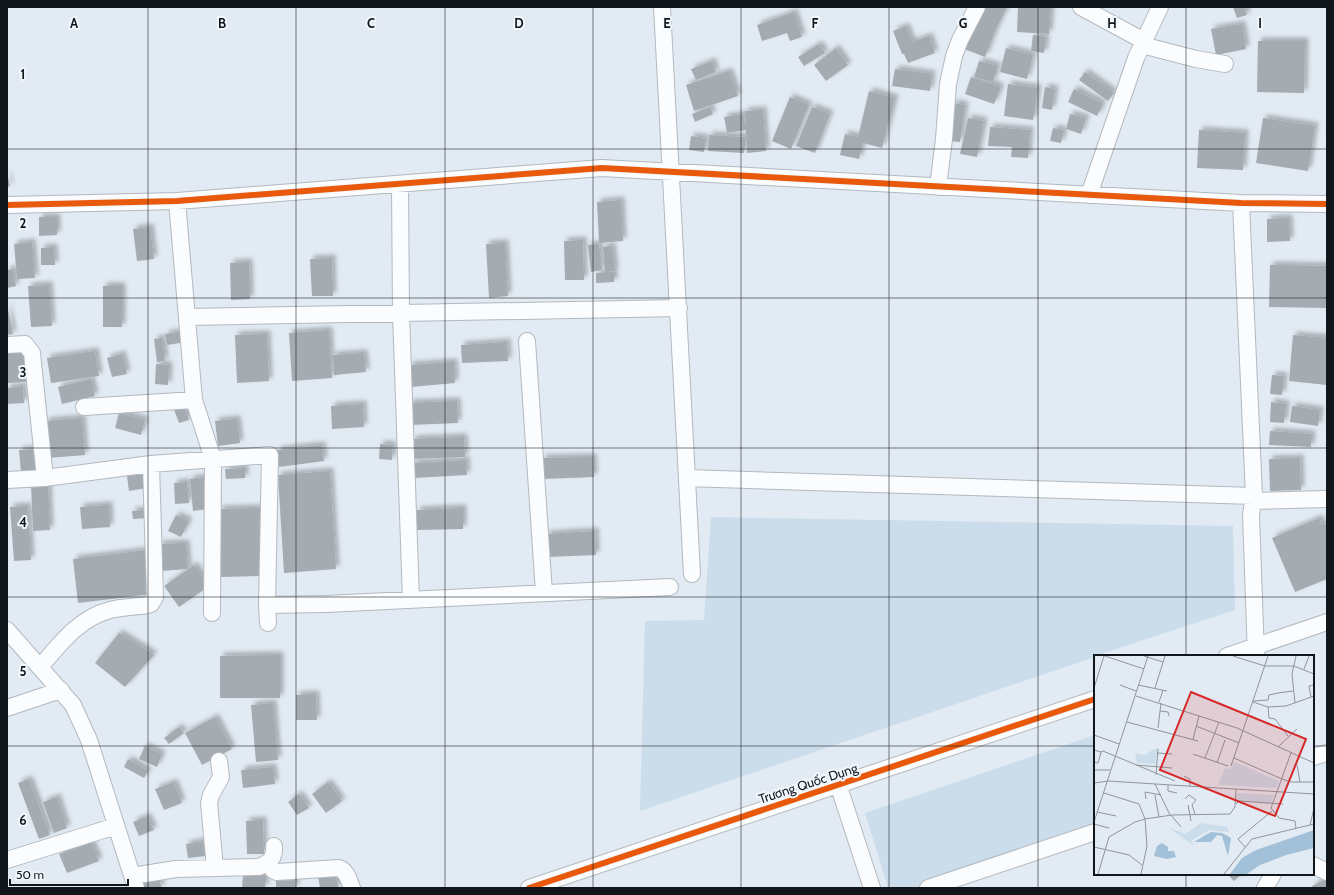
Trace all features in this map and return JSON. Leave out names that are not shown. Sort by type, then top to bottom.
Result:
[{"type":"street","points":[[662,7],[692,574]]},
{"type":"street","points":[[938,187],[944,139],[948,84],[954,56],[960,40],[977,7]]},
{"type":"street","points":[[1081,7],[1143,43],[1196,59],[1225,64]]},
{"type":"street","points":[[1089,195],[1131,71],[1160,7]]},
{"type":"street","points":[[7,205],[178,201],[602,168],[1241,203],[1327,204]]},
{"type":"street","points":[[400,184],[401,313],[411,600]]},
{"type":"street","points":[[178,201],[194,400],[213,459],[212,614]]},
{"type":"street","points":[[1241,203],[1253,498],[1251,515],[1256,651]]},
{"type":"street","points":[[187,317],[679,308]]},
{"type":"street","points":[[527,341],[544,593]]},
{"type":"street","points":[[7,345],[25,344],[32,353],[45,478]]},
{"type":"street","points":[[84,407],[194,400]]},
{"type":"street","points":[[7,480],[45,478],[151,464],[270,455],[267,605],[268,623]]},
{"type":"street","points":[[40,667],[72,632],[85,621],[101,613],[112,610],[151,604],[155,597],[151,464]]},
{"type":"street","points":[[687,478],[1253,498],[1327,499]]},
{"type":"street","points":[[267,605],[326,604],[670,588]]},
{"type":"street","points":[[1233,655],[1256,651],[1327,622]]},
{"type":"street","points":[[7,630],[74,705],[89,740],[134,882],[154,872],[259,867],[268,863],[274,857],[274,846]]},
{"type":"street","points":[[7,708],[61,690]]},
{"type":"street","name":"Trương Quốc Dụng","points":[[529,888],[1094,699]]},
{"type":"street","points":[[1314,758],[1327,753]]},
{"type":"street","points":[[215,868],[209,803],[211,795],[221,777],[219,761]]},
{"type":"street","points":[[838,784],[872,888]]},
{"type":"street","points":[[7,860],[116,826]]},
{"type":"street","points":[[928,888],[1094,832]]},
{"type":"street","points":[[268,863],[273,870],[277,872],[339,868],[347,874],[352,888]]},
{"type":"street","points":[[1314,866],[1327,872]]},
{"type":"street","points":[[1265,888],[1272,875]]},
{"type":"shaded area","points":[[711,517],[1233,526],[1235,610],[1098,655],[1094,655],[1094,657],[640,811],[645,621],[704,620]]},
{"type":"shaded area","points":[[1094,735],[1094,836],[938,888],[888,888],[865,813]]},
{"type":"building","points":[[985,7],[1007,7],[996,29],[985,57],[964,49],[974,21]]},
{"type":"building","points":[[1018,7],[1051,7],[1049,34],[1017,32]]},
{"type":"building","points":[[1233,7],[1245,7],[1247,15],[1237,18]]},
{"type":"building","points":[[794,12],[802,37],[790,41],[787,33],[762,41],[757,25]]},
{"type":"building","points":[[1242,24],[1246,49],[1216,55],[1211,29]]},
{"type":"building","points":[[906,26],[912,42],[929,36],[935,53],[908,63],[904,54],[902,54],[893,31]]},
{"type":"building","points":[[1033,35],[1046,37],[1044,53],[1031,51]]},
{"type":"building","points":[[1258,41],[1305,41],[1304,93],[1257,92]]},
{"type":"building","points":[[819,44],[825,53],[804,66],[798,57]]},
{"type":"building","points":[[836,48],[848,65],[826,81],[814,65]]},
{"type":"building","points":[[1006,48],[1033,55],[1027,79],[1000,72]]},
{"type":"building","points":[[712,61],[716,72],[696,80],[691,69]]},
{"type":"building","points":[[979,61],[998,66],[993,82],[974,77]]},
{"type":"building","points":[[895,69],[932,74],[930,91],[892,86]]},
{"type":"building","points":[[729,71],[738,96],[694,111],[686,85]]},
{"type":"building","points":[[1085,72],[1114,93],[1108,101],[1079,80]]},
{"type":"building","points":[[971,77],[1001,87],[994,104],[965,94]]},
{"type":"building","points":[[1008,84],[1038,88],[1033,120],[1004,116]]},
{"type":"building","points":[[1045,87],[1055,89],[1052,110],[1042,108]]},
{"type":"building","points":[[1074,89],[1103,104],[1097,116],[1068,102]]},
{"type":"building","points":[[869,91],[895,98],[882,148],[863,143],[859,159],[840,155],[845,134],[858,137]]},
{"type":"building","points":[[790,97],[809,105],[791,149],[772,141]]},
{"type":"building","points":[[953,103],[965,105],[960,142],[948,141]]},
{"type":"building","points":[[710,107],[713,114],[695,122],[692,114]]},
{"type":"building","points":[[812,107],[830,114],[815,153],[796,146]]},
{"type":"building","points":[[763,110],[766,151],[747,153],[746,130],[727,133],[724,117],[743,114],[746,127],[745,111]]},
{"type":"building","points":[[1070,114],[1086,118],[1081,134],[1066,129]]},
{"type":"building","points":[[968,118],[984,121],[977,157],[960,154]]},
{"type":"building","points":[[1263,118],[1315,126],[1308,171],[1256,163]]},
{"type":"building","points":[[990,127],[1030,130],[1028,158],[1011,157],[1012,147],[988,146]]},
{"type":"building","points":[[1053,128],[1064,130],[1061,143],[1050,141]]},
{"type":"building","points":[[1199,130],[1245,133],[1243,170],[1197,168]]},
{"type":"building","points":[[709,135],[746,137],[744,153],[708,151]]},
{"type":"building","points":[[691,136],[706,138],[704,152],[689,150]]},
{"type":"building","points":[[7,172],[10,186],[7,187]]},
{"type":"building","points":[[621,200],[623,241],[599,243],[597,202]]},
{"type":"building","points":[[39,217],[57,217],[57,235],[39,236]]},
{"type":"building","points":[[1289,218],[1290,241],[1267,242],[1267,219]]},
{"type":"building","points":[[150,227],[154,259],[137,261],[133,229]]},
{"type":"building","points":[[583,240],[584,280],[565,280],[564,241]]},
{"type":"building","points":[[32,242],[35,278],[17,279],[14,244]]},
{"type":"building","points":[[505,243],[508,296],[489,298],[486,244]]},
{"type":"building","points":[[599,244],[602,270],[591,272],[588,245]]},
{"type":"building","points":[[612,246],[615,271],[608,272],[614,272],[614,282],[596,283],[596,273],[605,273],[603,247]]},
{"type":"building","points":[[54,247],[55,265],[41,265],[41,248]]},
{"type":"building","points":[[332,258],[333,296],[312,296],[310,259]]},
{"type":"building","points":[[249,262],[250,299],[231,300],[230,263]]},
{"type":"building","points":[[1270,265],[1327,266],[1327,308],[1269,307]]},
{"type":"building","points":[[13,269],[16,286],[7,288],[7,270]]},
{"type":"building","points":[[49,285],[52,326],[31,327],[28,286]]},
{"type":"building","points":[[103,286],[122,286],[122,327],[103,327]]},
{"type":"building","points":[[7,304],[13,334],[7,335]]},
{"type":"building","points":[[329,330],[332,378],[292,381],[289,333]]},
{"type":"building","points":[[185,331],[186,342],[167,345],[165,334]]},
{"type":"building","points":[[267,334],[269,381],[237,383],[235,335]]},
{"type":"building","points":[[1293,335],[1327,338],[1327,385],[1289,381]]},
{"type":"building","points":[[162,338],[165,361],[157,362],[154,339]]},
{"type":"building","points":[[507,342],[508,361],[462,363],[461,345]]},
{"type":"building","points":[[25,350],[26,382],[7,383],[7,351]]},
{"type":"building","points":[[95,351],[99,376],[51,383],[47,358]]},
{"type":"building","points":[[364,353],[366,372],[334,375],[333,355]]},
{"type":"building","points":[[122,354],[127,374],[112,377],[107,358]]},
{"type":"building","points":[[454,362],[455,383],[411,387],[409,365]]},
{"type":"building","points":[[156,364],[169,365],[168,385],[155,384]]},
{"type":"building","points":[[1272,375],[1284,376],[1282,395],[1270,394]]},
{"type":"building","points":[[91,379],[95,396],[62,404],[58,387]]},
{"type":"building","points":[[23,386],[24,403],[7,404],[7,388]]},
{"type":"building","points":[[457,401],[458,423],[410,425],[409,403]]},
{"type":"building","points":[[1271,402],[1286,404],[1284,423],[1270,422]]},
{"type":"building","points":[[184,403],[189,420],[179,423],[173,407]]},
{"type":"building","points":[[363,404],[364,427],[332,429],[331,406]]},
{"type":"building","points":[[1292,406],[1320,410],[1318,426],[1290,422]]},
{"type":"building","points":[[119,413],[145,420],[141,435],[115,428]]},
{"type":"building","points":[[82,418],[85,455],[48,458],[45,421]]},
{"type":"building","points":[[237,419],[240,443],[218,446],[215,421]]},
{"type":"building","points":[[1270,431],[1312,434],[1311,447],[1269,445]]},
{"type":"building","points":[[464,437],[465,457],[413,459],[412,439]]},
{"type":"building","points":[[380,444],[393,445],[392,460],[379,459]]},
{"type":"building","points":[[322,445],[324,461],[279,467],[277,450]]},
{"type":"building","points":[[40,449],[41,470],[21,472],[19,450]]},
{"type":"building","points":[[593,457],[594,477],[543,479],[542,458]]},
{"type":"building","points":[[1300,458],[1301,490],[1270,491],[1269,459]]},
{"type":"building","points":[[466,460],[467,475],[413,478],[412,463]]},
{"type":"building","points":[[245,468],[245,478],[226,479],[225,469]]},
{"type":"building","points":[[330,471],[336,569],[284,573],[278,475]]},
{"type":"building","points":[[145,474],[147,488],[129,491],[127,476]]},
{"type":"building","points":[[205,477],[208,509],[193,511],[190,479]]},
{"type":"building","points":[[187,482],[189,503],[175,504],[174,483]]},
{"type":"building","points":[[48,484],[50,530],[33,531],[31,485]]},
{"type":"building","points":[[109,505],[110,527],[82,529],[80,507]]},
{"type":"building","points":[[28,506],[31,560],[14,561],[10,507]]},
{"type":"building","points":[[260,508],[261,576],[221,577],[219,509]]},
{"type":"building","points":[[463,508],[463,529],[417,530],[417,510]]},
{"type":"building","points":[[147,510],[147,518],[133,519],[132,511]]},
{"type":"building","points":[[176,515],[189,521],[181,537],[168,531]]},
{"type":"building","points":[[1319,518],[1322,525],[1327,523],[1327,579],[1295,592],[1272,538]]},
{"type":"building","points":[[595,531],[596,555],[547,557],[546,534]]},
{"type":"building","points":[[186,543],[188,569],[161,571],[159,544]]},
{"type":"building","points":[[148,550],[153,594],[78,603],[73,559]]},
{"type":"building","points":[[194,565],[209,586],[179,607],[164,586]]},
{"type":"building","points":[[119,633],[154,655],[125,687],[95,663]]},
{"type":"building","points":[[280,655],[280,698],[220,698],[220,656]]},
{"type":"building","points":[[316,694],[317,720],[296,720],[296,695]]},
{"type":"building","points":[[273,703],[278,760],[256,762],[251,705]]},
{"type":"building","points":[[215,717],[232,749],[202,765],[185,733]]},
{"type":"building","points":[[179,727],[184,733],[169,744],[164,738]]},
{"type":"building","points":[[145,746],[162,754],[157,767],[139,759]]},
{"type":"building","points":[[128,759],[148,771],[144,778],[124,767]]},
{"type":"building","points":[[273,767],[275,784],[243,788],[241,770]]},
{"type":"building","points":[[29,779],[50,835],[39,839],[18,783]]},
{"type":"building","points":[[174,782],[182,803],[164,810],[155,789]]},
{"type":"building","points":[[328,782],[342,801],[326,813],[312,794]]},
{"type":"building","points":[[299,794],[309,808],[297,815],[288,802]]},
{"type":"building","points":[[57,797],[67,828],[54,833],[43,802]]},
{"type":"building","points":[[147,816],[154,830],[139,836],[133,822]]},
{"type":"building","points":[[263,820],[264,854],[247,854],[246,821]]},
{"type":"building","points":[[203,841],[205,856],[188,858],[186,844]]},
{"type":"building","points":[[91,842],[99,861],[67,873],[59,854]]},
{"type":"building","points":[[335,873],[339,888],[320,888],[318,877]]},
{"type":"building","points":[[1228,875],[1241,875],[1234,881]]},
{"type":"building","points":[[158,876],[162,888],[142,888],[140,882]]},
{"type":"building","points":[[243,876],[265,876],[265,888],[242,888]]},
{"type":"building","points":[[1327,878],[1327,888],[1313,888],[1312,886]]},
{"type":"building","points":[[295,880],[296,888],[276,888],[276,881]]},
{"type":"cycle path","points":[[7,205],[177,201],[602,168],[1241,203],[1327,204]]},
{"type":"cycle path","points":[[529,888],[1094,699]]}]
